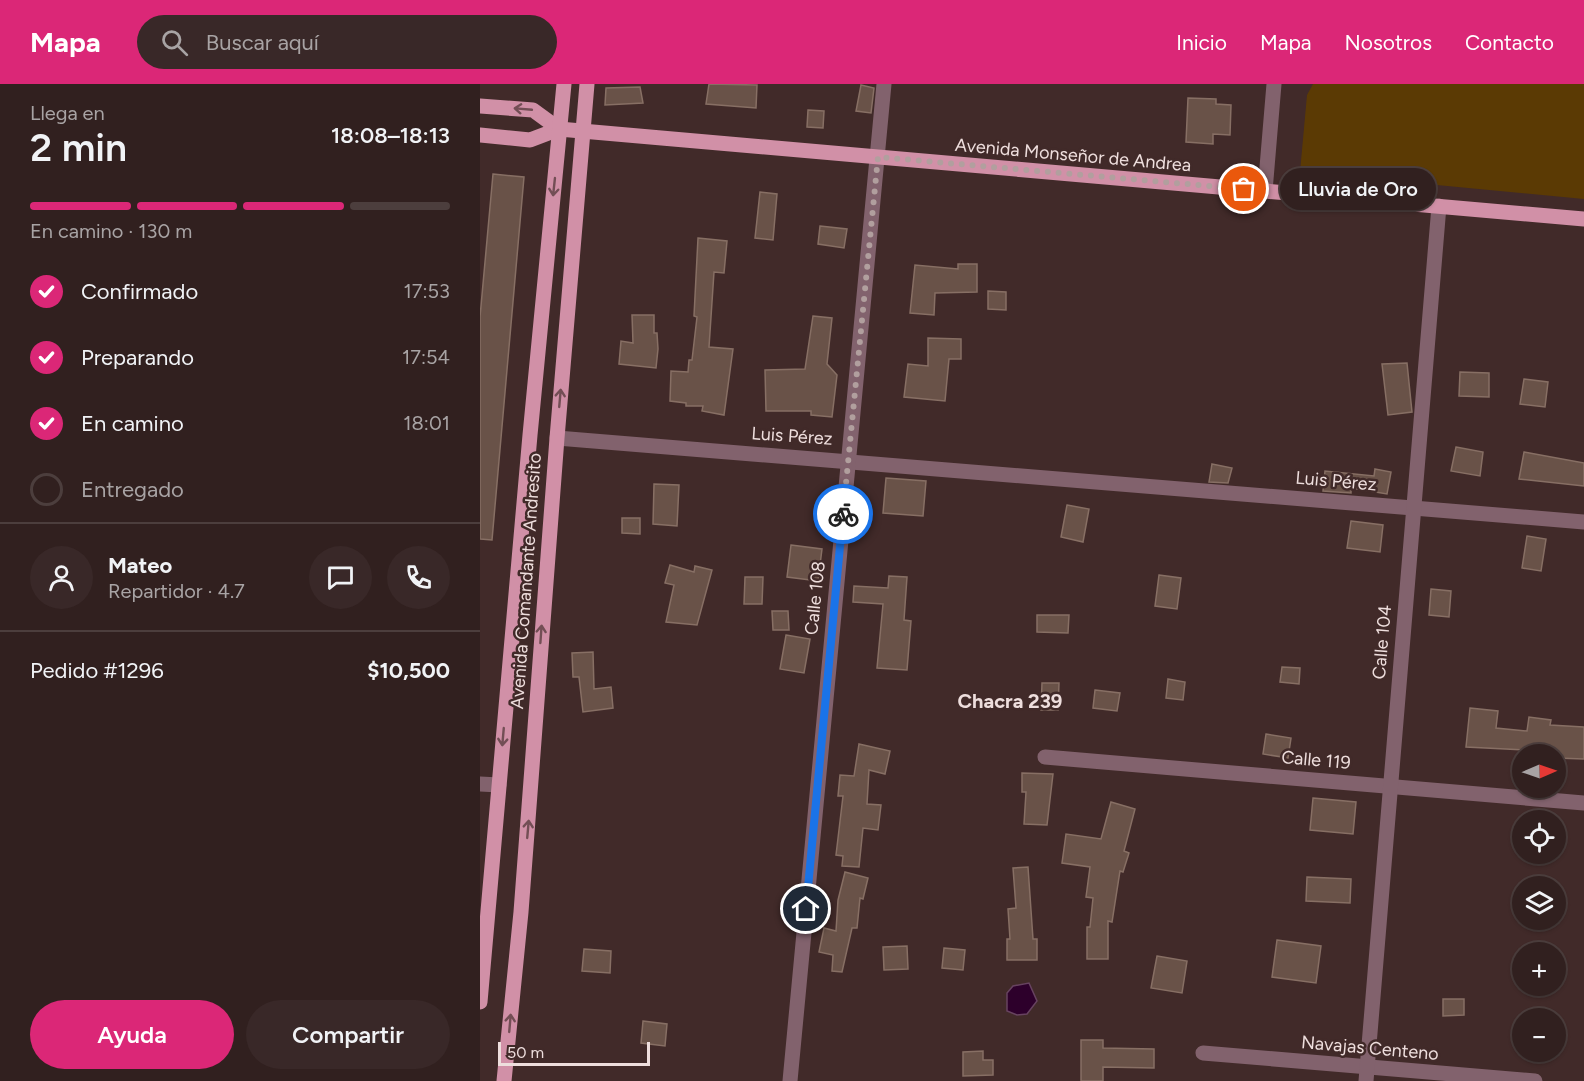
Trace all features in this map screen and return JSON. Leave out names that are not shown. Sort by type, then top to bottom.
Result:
[{"type":"main road","name":"Avenida Comandante Andresito","points":[[480,1002],[564,84]]},
{"type":"main road","name":"Avenida Comandante Andresito","points":[[504,1081],[521,912],[587,84]]},
{"type":"main road","points":[[480,106],[533,110],[559,129]]},
{"type":"main road","name":"Avenida Monseñor de Andrea","points":[[480,135],[530,140],[559,129],[1584,219]]},
{"type":"street","name":"Calle 108","points":[[790,1081],[884,84]]},
{"type":"street","points":[[1265,191],[1274,84]]},
{"type":"street","name":"Calle 104","points":[[1367,1074],[1389,786],[1439,206]]},
{"type":"street","name":"Luis Pérez","points":[[557,438],[1023,474],[1584,522]]},
{"type":"street","name":"Calle 119","points":[[1045,757],[1584,802]]},
{"type":"street","points":[[480,784],[499,785]]},
{"type":"street","name":"Navajas Centeno","points":[[1203,1053],[1367,1074],[1535,1081]]},
{"type":"shaded area","points":[[1313,84],[1584,84],[1584,199],[1300,172],[1307,95]]},
{"type":"shaded area","points":[[1029,983],[1037,1001],[1027,1014],[1017,1015],[1007,1011],[1007,993],[1013,986]]},
{"type":"building","points":[[709,84],[757,85],[756,108],[706,104]]},
{"type":"building","points":[[861,85],[874,88],[871,113],[856,111]]},
{"type":"building","points":[[640,87],[643,103],[605,105],[606,88]]},
{"type":"building","points":[[1188,98],[1216,99],[1216,104],[1231,105],[1230,135],[1213,134],[1213,144],[1186,142]]},
{"type":"building","points":[[808,110],[824,111],[823,128],[807,127]]},
{"type":"building","points":[[493,174],[524,177],[492,540],[480,539],[480,317]]},
{"type":"building","points":[[760,192],[777,194],[773,240],[755,238]]},
{"type":"building","points":[[820,226],[847,229],[844,248],[818,244]]},
{"type":"building","points":[[698,238],[727,241],[724,273],[714,272],[709,347],[733,349],[724,415],[702,411],[703,406],[686,406],[686,403],[670,401],[671,371],[688,372],[689,360],[692,360],[697,317],[694,316]]},
{"type":"building","points":[[958,264],[977,264],[977,292],[935,293],[934,315],[910,313],[915,265],[958,269]]},
{"type":"building","points":[[988,291],[1006,292],[1006,310],[988,309]]},
{"type":"building","points":[[632,315],[654,315],[654,333],[657,333],[658,349],[656,368],[619,364],[621,341],[633,343]]},
{"type":"building","points":[[813,316],[832,318],[827,364],[837,375],[832,417],[811,415],[811,411],[766,411],[765,370],[805,369]]},
{"type":"building","points":[[928,338],[961,339],[961,359],[949,359],[945,401],[904,397],[908,364],[928,366]]},
{"type":"building","points":[[1407,363],[1412,412],[1388,415],[1382,364]]},
{"type":"building","points":[[1460,372],[1489,373],[1489,397],[1459,396]]},
{"type":"building","points":[[1524,379],[1548,382],[1545,407],[1520,404]]},
{"type":"building","points":[[1456,447],[1483,452],[1480,476],[1451,471]]},
{"type":"building","points":[[1524,452],[1584,463],[1584,486],[1519,479]]},
{"type":"building","points":[[1212,464],[1232,468],[1228,483],[1209,482]]},
{"type":"building","points":[[1375,469],[1391,472],[1387,494],[1351,488],[1351,493],[1323,491],[1325,471],[1374,476]]},
{"type":"building","points":[[886,478],[926,481],[923,516],[883,513]]},
{"type":"building","points":[[654,484],[679,485],[677,526],[653,524]]},
{"type":"building","points":[[1067,505],[1089,509],[1083,542],[1061,537]]},
{"type":"building","points":[[622,518],[640,518],[640,534],[622,533]]},
{"type":"building","points":[[1351,521],[1383,525],[1380,552],[1347,548]]},
{"type":"building","points":[[1527,536],[1546,539],[1541,571],[1522,568]]},
{"type":"building","points":[[791,545],[822,549],[818,581],[787,577]]},
{"type":"building","points":[[670,565],[694,572],[695,566],[712,570],[697,625],[666,622],[674,585],[665,583]]},
{"type":"building","points":[[1159,575],[1181,578],[1177,609],[1155,606]]},
{"type":"building","points":[[889,576],[907,577],[904,620],[911,621],[907,670],[877,668],[883,604],[853,602],[854,586],[888,588]]},
{"type":"building","points":[[745,577],[763,577],[762,604],[744,604]]},
{"type":"building","points":[[1431,589],[1451,591],[1449,617],[1429,615]]},
{"type":"building","points":[[772,611],[788,611],[789,630],[773,630]]},
{"type":"building","points":[[1037,615],[1069,615],[1068,633],[1037,632]]},
{"type":"building","points":[[786,635],[810,639],[804,673],[780,669]]},
{"type":"building","points":[[593,652],[594,689],[611,687],[613,708],[583,712],[579,677],[573,677],[572,653]]},
{"type":"building","points":[[1282,667],[1300,668],[1299,684],[1280,682]]},
{"type":"building","points":[[1168,679],[1185,682],[1183,700],[1166,698]]},
{"type":"building","points":[[1042,683],[1059,683],[1058,710],[1041,710]]},
{"type":"building","points":[[1095,690],[1120,693],[1117,711],[1093,708]]},
{"type":"building","points":[[1470,708],[1498,711],[1496,728],[1527,731],[1529,717],[1551,720],[1550,725],[1584,727],[1584,759],[1566,758],[1566,744],[1512,744],[1512,749],[1466,747]]},
{"type":"building","points":[[1266,734],[1291,738],[1288,758],[1263,754]]},
{"type":"building","points":[[859,744],[890,751],[885,774],[869,770],[867,804],[881,805],[878,830],[863,828],[859,867],[842,866],[843,856],[836,855],[843,796],[838,796],[840,775],[854,776]]},
{"type":"building","points":[[1022,773],[1053,774],[1047,825],[1024,824],[1026,792],[1022,792]]},
{"type":"building","points":[[1313,798],[1356,802],[1353,834],[1310,830]]},
{"type":"building","points":[[1111,802],[1135,809],[1124,851],[1129,853],[1123,872],[1120,871],[1112,922],[1108,921],[1108,959],[1087,959],[1087,927],[1090,927],[1093,898],[1086,897],[1090,867],[1062,863],[1066,834],[1101,839]]},
{"type":"building","points":[[1028,867],[1033,939],[1037,939],[1037,960],[1007,960],[1007,939],[1010,939],[1008,909],[1016,908],[1013,868]]},
{"type":"building","points":[[845,872],[868,878],[863,899],[860,898],[857,928],[852,928],[842,972],[832,971],[833,955],[819,952],[824,928],[836,931],[838,900]]},
{"type":"building","points":[[1307,877],[1351,879],[1350,903],[1306,901]]},
{"type":"building","points":[[1277,940],[1321,946],[1316,983],[1272,977]]},
{"type":"building","points":[[907,946],[908,969],[884,970],[883,947]]},
{"type":"building","points":[[944,948],[965,950],[963,970],[942,968]]},
{"type":"building","points":[[584,949],[611,951],[610,973],[582,971]]},
{"type":"building","points":[[1157,956],[1187,961],[1182,993],[1151,988]]},
{"type":"building","points":[[1443,999],[1464,999],[1464,1015],[1443,1016]]},
{"type":"building","points":[[643,1021],[667,1024],[665,1046],[641,1043]]},
{"type":"building","points":[[1081,1040],[1103,1040],[1103,1048],[1154,1049],[1154,1068],[1103,1067],[1103,1081],[1081,1081]]},
{"type":"building","points":[[983,1051],[983,1060],[993,1060],[993,1075],[963,1076],[963,1052]]},
{"type":"way so far","points":[[843,514],[878,157],[1244,189]]},
{"type":"place","name":"Lluvia de Oro","points":[[1244,189]]},
{"type":"district","name":"Chacra 239","points":[[1010,701]]},
{"type":"route","points":[[806,909],[843,514]]}]
